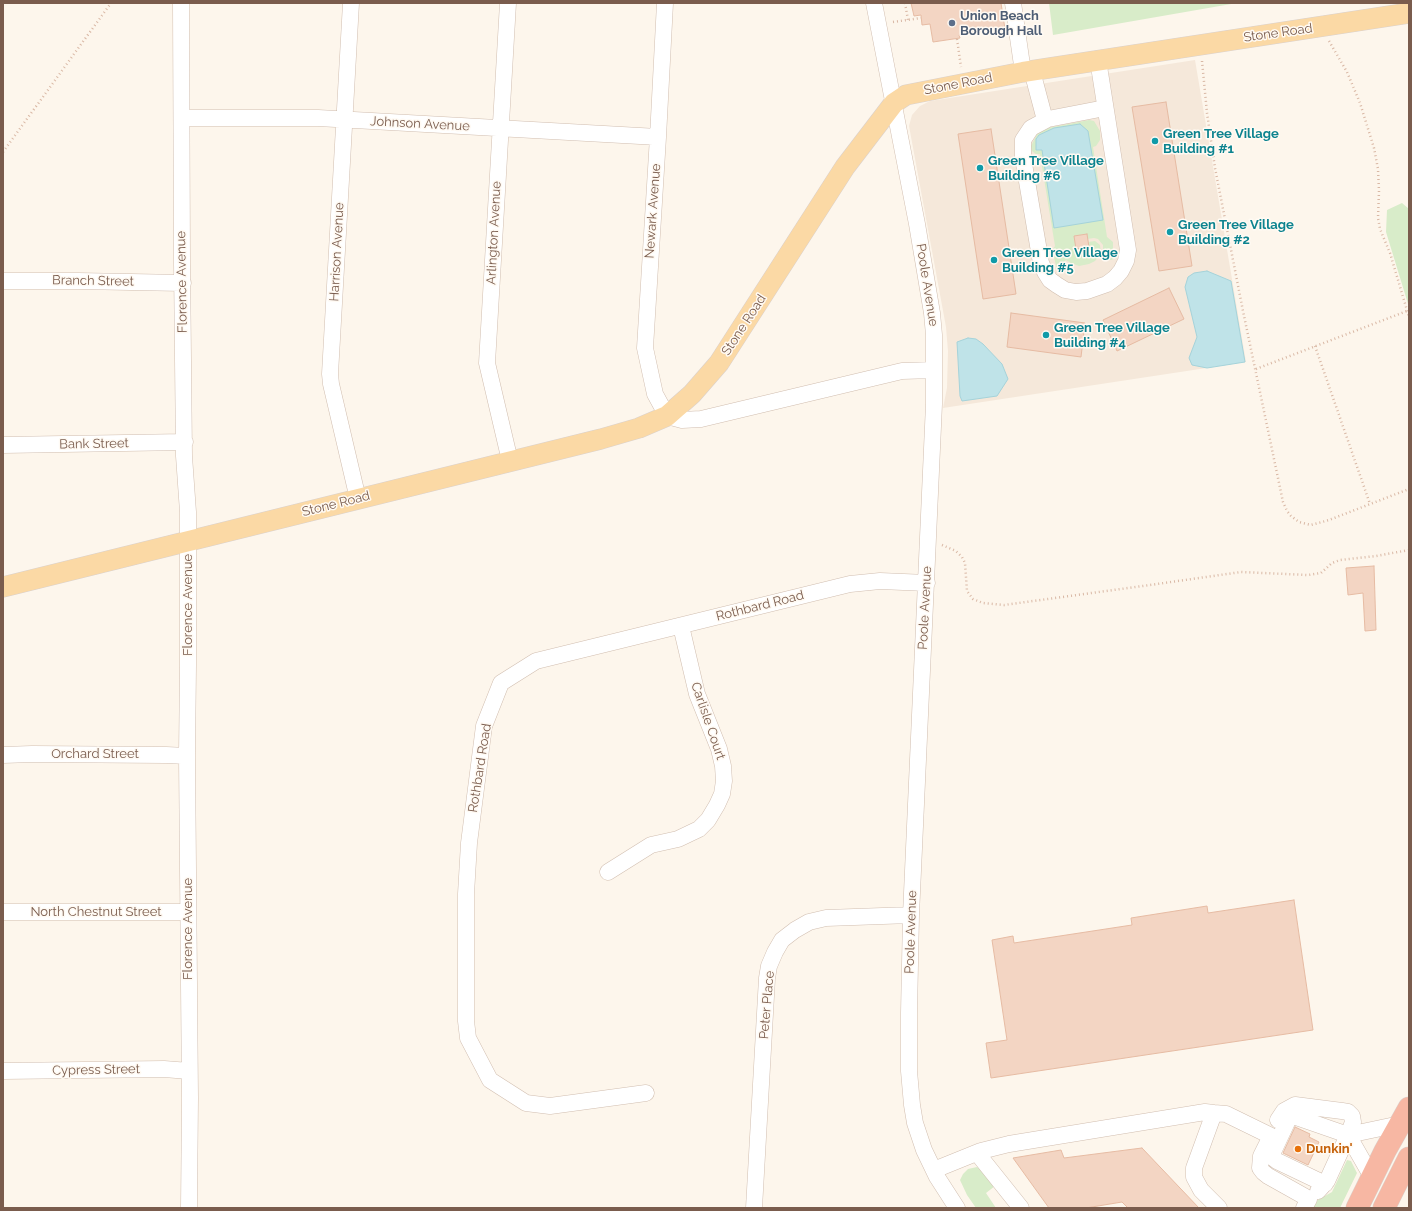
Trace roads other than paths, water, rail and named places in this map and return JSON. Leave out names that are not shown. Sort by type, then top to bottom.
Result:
[{"type":"highway","points":[[1357,1208],[1405,1116]]},
{"type":"highway","points":[[1384,1208],[1409,1158]]},
{"type":"main road","name":"Stone Road","points":[[3,587],[188,542],[639,428],[666,416],[692,394],[719,363],[845,167],[894,103],[906,95],[1028,71],[1409,13]]},
{"type":"street","name":"Florence Avenue","points":[[181,3],[184,442],[188,542],[187,756],[189,1208]]},
{"type":"street","name":"Harrison Avenue","points":[[351,3],[330,374],[331,384],[358,499]]},
{"type":"street","name":"Arlington Avenue","points":[[508,3],[487,363],[510,461]]},
{"type":"street","name":"Newark Avenue","points":[[664,3],[658,137],[645,348],[655,394],[666,416]]},
{"type":"street","name":"Poole Avenue","points":[[874,3],[917,224],[932,313],[934,335],[934,404],[927,583],[911,915],[909,1071],[915,1123],[924,1150],[957,1208]]},
{"type":"street","points":[[1013,3],[1028,71],[1045,120]]},
{"type":"street","points":[[1098,60],[1128,250],[1126,261],[1121,271],[1116,278],[1107,284],[1087,291],[1076,292],[1065,290],[1050,280],[1041,263],[1023,140],[1031,128],[1045,120],[1105,108]]},
{"type":"street","name":"Johnson Avenue","points":[[182,118],[344,119],[658,137]]},
{"type":"street","name":"Branch Street","points":[[3,281],[183,283]]},
{"type":"street","points":[[666,416],[682,420],[701,419],[902,371],[934,370]]},
{"type":"street","name":"Bank Street","points":[[3,445],[184,442]]},
{"type":"street","name":"Rothbard Road","points":[[646,1093],[550,1106],[526,1102],[490,1080],[468,1038],[466,1020],[466,894],[469,843],[484,726],[501,683],[536,661],[850,584],[880,581],[927,583]]},
{"type":"street","name":"Carlisle Court","points":[[608,872],[651,845],[678,838],[700,829],[708,820],[722,794],[724,781],[723,766],[719,749],[698,694],[681,626]]},
{"type":"street","name":"Orchard Street","points":[[3,755],[187,756]]},
{"type":"street","name":"North Chestnut Street","points":[[3,912],[188,912]]},
{"type":"street","name":"Peter Place","points":[[754,1208],[767,978],[769,966],[775,952],[782,940],[809,922],[826,918],[911,915]]},
{"type":"street","name":"Cypress Street","points":[[3,1071],[164,1069],[189,1071]]},
{"type":"street","points":[[1295,1106],[1348,1112],[1352,1116],[1353,1122],[1348,1135],[1325,1184],[1307,1203],[1263,1172],[1260,1168],[1260,1161],[1279,1117],[1284,1111],[1295,1106]]},
{"type":"street","points":[[934,1170],[977,1153],[1009,1144],[1205,1112],[1226,1114],[1271,1136]]},
{"type":"street","points":[[1214,1113],[1194,1168],[1194,1177],[1201,1190],[1219,1208]]},
{"type":"street","points":[[1325,1184],[1277,1161],[1272,1157],[1288,1120],[1291,1117],[1296,1117],[1348,1135],[1405,1116]]},
{"type":"street","points":[[1348,1135],[1372,1177]]},
{"type":"street","points":[[977,1153],[1021,1208]]},
{"type":"water","points":[[1080,124],[1088,131],[1103,220],[1054,228],[1042,150],[1036,150],[1036,139],[1039,135],[1054,128]]},
{"type":"water","points":[[1207,271],[1231,281],[1245,362],[1207,368],[1192,365],[1189,358],[1197,337],[1185,287],[1188,277],[1194,273]]},
{"type":"water","points":[[968,338],[976,339],[983,344],[1002,364],[1008,379],[997,396],[962,401],[960,396],[957,342]]},
{"type":"place","name":"Union Beach Borough Hall","points":[[952,23]]},
{"type":"place","name":"Green Tree Village Building #1","points":[[1155,141]]},
{"type":"place","name":"Green Tree Village Building #6","points":[[980,168]]},
{"type":"place","name":"Green Tree Village Building #2","points":[[1170,232]]},
{"type":"place","name":"Green Tree Village Building #5","points":[[994,260]]},
{"type":"place","name":"Green Tree Village Building #4","points":[[1046,335]]},
{"type":"place","name":"Dunkin'","points":[[1298,1149]]}]
